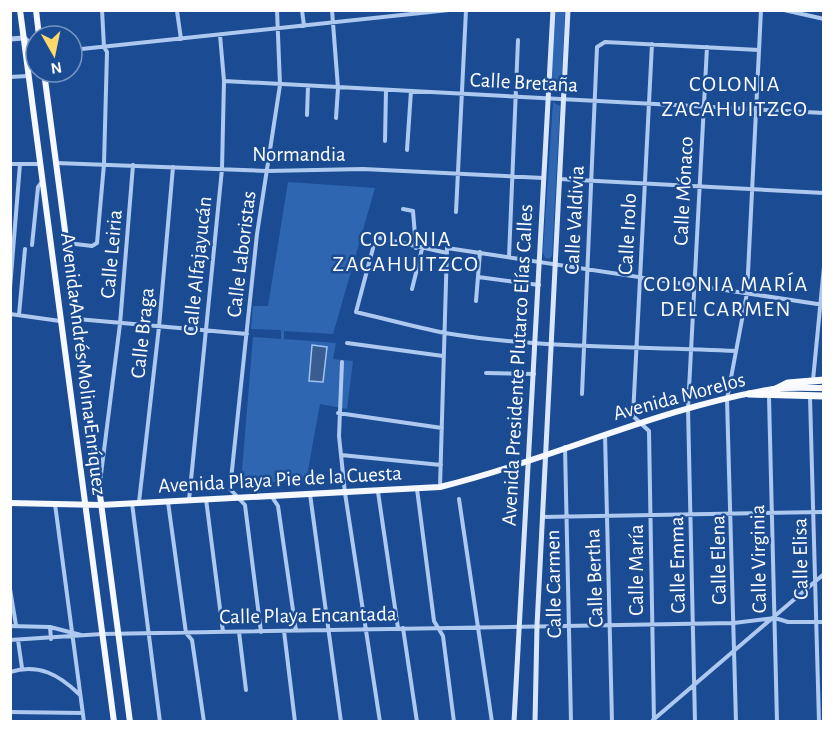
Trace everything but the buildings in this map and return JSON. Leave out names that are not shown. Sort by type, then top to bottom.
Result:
[{"type":"highway","points":[[776,389],[788,383],[824,380]]},
{"type":"highway","points":[[749,394],[824,396]]},
{"type":"main road","name":"Avenida Andrés Molina Enríquez","points":[[20,10],[24,38]]},
{"type":"main road","name":"Avenida Presidente Plutarco Elías Calles","points":[[514,722],[540,285],[543,178],[553,10]]},
{"type":"main road","name":"Avenida Presidente Plutarco Elías Calles","points":[[535,722],[542,517],[568,10]]},
{"type":"main road","name":"Avenida Andrés Molina Enríquez","points":[[30,84],[114,722]]},
{"type":"main road","name":"Avenida Andrés Molina Enríquez","points":[[46,84],[130,722]]},
{"type":"main road","name":"Avenida Morelos","points":[[546,453],[688,408],[776,389],[824,388]]},
{"type":"main road","name":"Avenida Playa Pie de la Cuesta","points":[[10,503],[101,505],[440,487],[493,473],[546,453]]},
{"type":"street","points":[[67,243],[92,246],[97,243],[104,164],[107,52],[104,47],[102,10]]},
{"type":"street","points":[[172,10],[177,11],[181,39]]},
{"type":"street","name":"Calle Laboristas","points":[[261,632],[244,505],[230,489],[257,234],[280,85],[277,10]]},
{"type":"street","points":[[302,10],[304,26]]},
{"type":"street","points":[[332,10],[338,88],[336,118]]},
{"type":"street","points":[[372,10],[373,18]]},
{"type":"street","points":[[84,49],[449,10]]},
{"type":"street","points":[[456,212],[466,10]]},
{"type":"street","name":"Calle Elena","points":[[736,722],[727,399],[747,293],[761,10]]},
{"type":"street","points":[[784,10],[824,19]]},
{"type":"street","name":"Calle Alfajayucán","points":[[189,500],[222,169],[224,81],[220,35]]},
{"type":"street","points":[[10,39],[24,38]]},
{"type":"street","points":[[509,257],[518,40]]},
{"type":"street","name":"Calle Valdivia","points":[[582,394],[582,346],[597,47],[605,42],[652,44]]},
{"type":"street","points":[[652,44],[759,50]]},
{"type":"street","name":"Calle Irolo","points":[[640,422],[633,417],[652,44]]},
{"type":"street","name":"Calle Mónaco","points":[[688,408],[707,47]]},
{"type":"street","name":"Calle Bretaña","points":[[224,81],[824,113]]},
{"type":"street","points":[[307,115],[308,86]]},
{"type":"street","points":[[385,141],[386,90]]},
{"type":"street","points":[[408,150],[411,91]]},
{"type":"street","name":"Normandia","points":[[56,163],[267,171],[363,169],[543,178]]},
{"type":"street","points":[[10,164],[40,164]]},
{"type":"street","points":[[10,288],[21,164]]},
{"type":"street","name":"Calle Leiria","points":[[99,489],[120,324],[133,165]]},
{"type":"street","name":"Calle Braga","points":[[160,722],[148,634],[135,502],[159,327],[172,167]]},
{"type":"street","points":[[560,179],[824,193]]},
{"type":"street","points":[[32,245],[38,188],[43,181]]},
{"type":"street","points":[[403,209],[413,211],[419,249],[412,288]]},
{"type":"street","points":[[447,254],[376,237],[356,312],[444,333],[582,346],[736,351]]},
{"type":"street","points":[[440,487],[447,248],[823,305]]},
{"type":"street","points":[[19,315],[25,249]]},
{"type":"street","points":[[476,301],[480,252]]},
{"type":"street","points":[[813,380],[823,305],[824,267]]},
{"type":"street","points":[[478,277],[540,285]]},
{"type":"street","points":[[10,314],[61,321]]},
{"type":"street","points":[[77,319],[247,334]]},
{"type":"street","points":[[347,343],[443,356]]},
{"type":"street","points":[[342,362],[338,413],[345,493],[380,722]]},
{"type":"street","points":[[486,373],[534,374]]},
{"type":"street","name":"Calle Virginia","points":[[769,396],[777,722]]},
{"type":"street","name":"Calle Elisa","points":[[810,397],[819,722]]},
{"type":"street","name":"Calle Emma","points":[[688,408],[695,722]]},
{"type":"street","points":[[338,413],[442,428]]},
{"type":"street","name":"Calle María","points":[[640,422],[649,431],[653,721]]},
{"type":"street","name":"Calle Bertha","points":[[605,433],[612,722]]},
{"type":"street","name":"Calle Carmen","points":[[565,447],[572,722]]},
{"type":"street","points":[[341,455],[441,465]]},
{"type":"street","points":[[417,489],[434,621],[443,636],[454,722]]},
{"type":"street","points":[[378,492],[398,628]]},
{"type":"street","points":[[310,495],[341,722]]},
{"type":"street","points":[[272,496],[278,506],[296,631]]},
{"type":"street","points":[[207,499],[223,632]]},
{"type":"street","points":[[459,499],[492,722]]},
{"type":"street","points":[[168,501],[186,633],[192,640],[204,722]]},
{"type":"street","points":[[55,504],[84,722]]},
{"type":"street","points":[[542,517],[824,512]]},
{"type":"street","points":[[653,721],[824,574]]},
{"type":"street","points":[[10,589],[13,626]]},
{"type":"street","name":"Calle Playa Encantada","points":[[10,640],[72,638],[102,634],[734,623],[775,618],[781,621],[824,622]]},
{"type":"street","name":"Calle Playa Encantada","points":[[13,626],[50,627],[81,635]]},
{"type":"street","points":[[50,627],[51,639]]},
{"type":"street","points":[[403,628],[417,722]]},
{"type":"street","points":[[239,632],[246,690]]},
{"type":"street","points":[[284,632],[295,722]]},
{"type":"street","points":[[18,640],[22,669]]},
{"type":"street","points":[[10,672],[22,669],[49,672],[80,695]]},
{"type":"street","points":[[10,712],[82,714]]},
{"type":"shaded area","points":[[556,11],[565,11],[561,88],[555,93],[551,79]]},
{"type":"shaded area","points":[[553,102],[560,106],[552,256],[549,259],[545,258],[543,252]]},
{"type":"shaded area","points":[[288,182],[375,188],[333,334],[284,331],[284,339],[336,343],[333,359],[353,361],[347,409],[320,404],[306,481],[241,483],[253,337],[281,339],[281,330],[251,329],[253,306],[268,306]]},
{"type":"shaded area","points":[[312,345],[327,347],[323,382],[309,381]]},
{"type":"district","name":"COLONIA ZACAHUITZCO","points":[[735,96]]},
{"type":"district","name":"COLONIA ZACAHUITZCO","points":[[406,250]]},
{"type":"district","name":"COLONIA MARÍA DEL CARMEN","points":[[726,296]]}]
